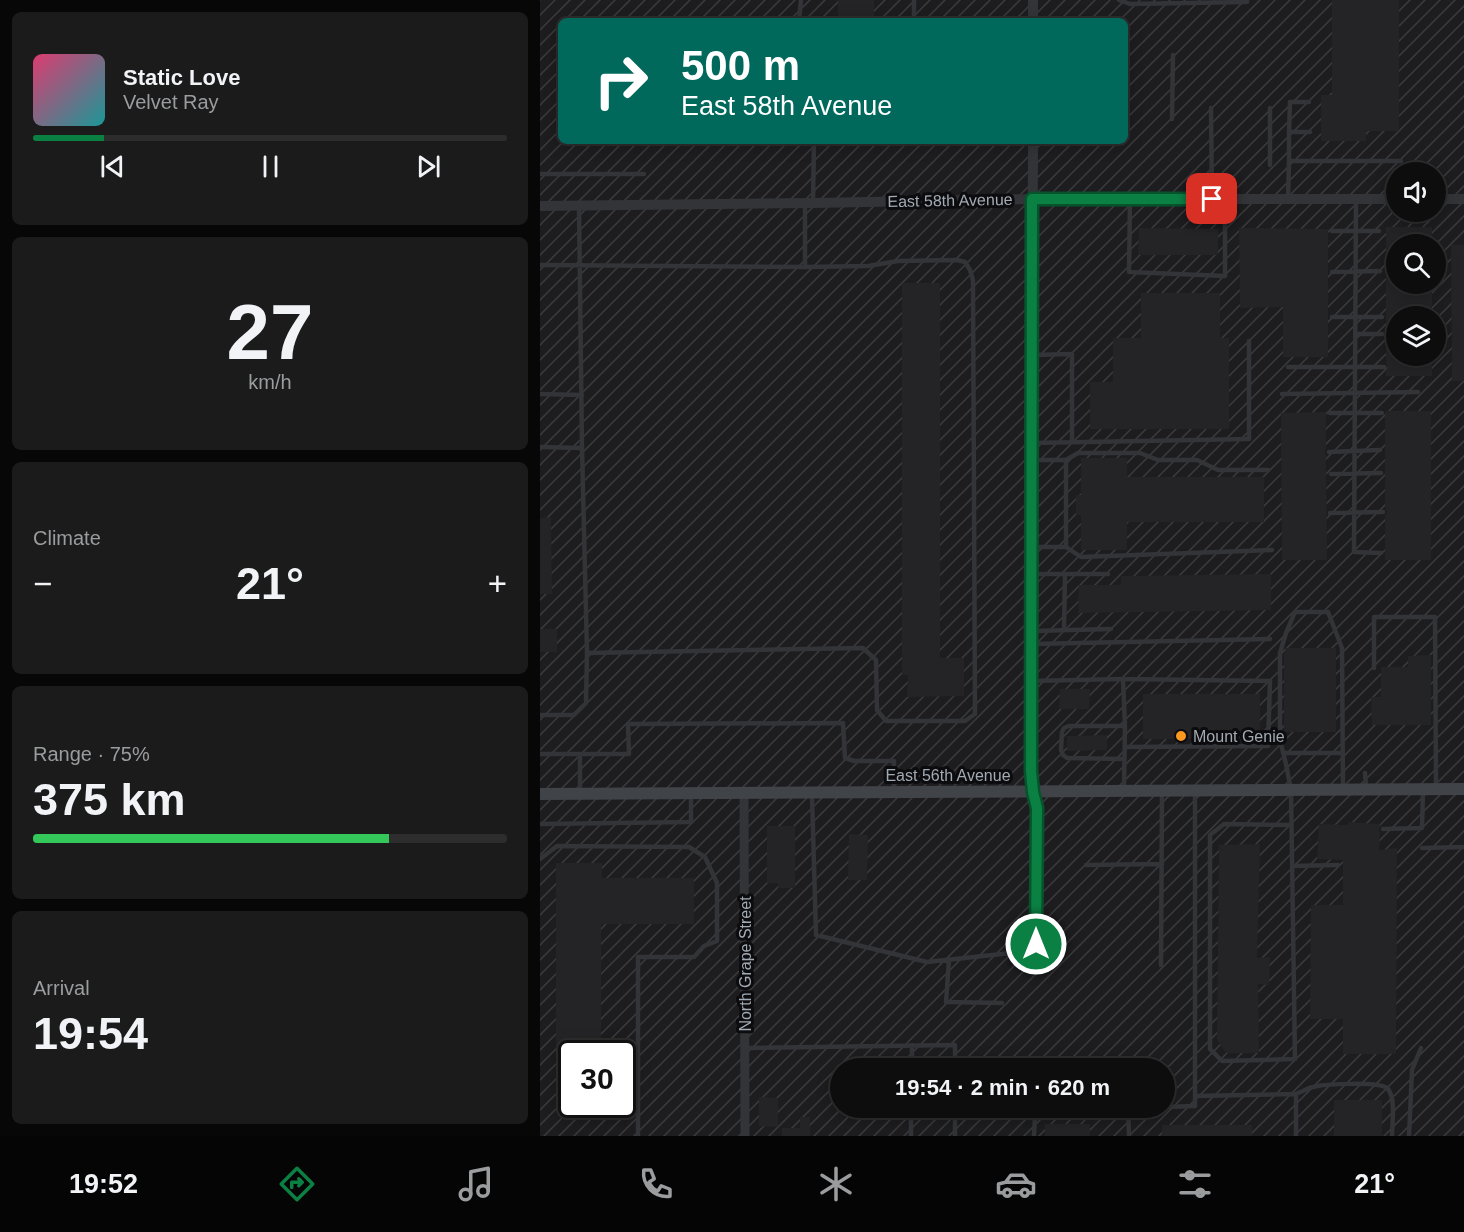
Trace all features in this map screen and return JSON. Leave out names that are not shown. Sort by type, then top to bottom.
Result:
[{"type":"main road","name":"East 56th Avenue","points":[[540,794],[1464,789]]},
{"type":"street","points":[[1033,0],[1033,18]]},
{"type":"street","points":[[1033,144],[1031,771],[1037,808],[1036,967]]},
{"type":"street","name":"East 58th Avenue","points":[[540,206],[1032,199],[1386,199]]},
{"type":"street","points":[[1446,199],[1464,199]]},
{"type":"street","name":"North Grape Street","points":[[744,793],[745,1136]]},
{"type":"lane","points":[[799,18],[801,0]]},
{"type":"lane","points":[[914,0],[914,18]]},
{"type":"lane","points":[[1119,0],[1130,4],[1247,2],[1247,0]]},
{"type":"lane","points":[[1172,119],[1173,55]]},
{"type":"lane","points":[[1288,199],[1290,102],[1309,102]]},
{"type":"lane","points":[[1211,108],[1212,199]]},
{"type":"lane","points":[[1270,108],[1270,165]]},
{"type":"lane","points":[[1289,132],[1310,132]]},
{"type":"lane","points":[[805,267],[814,144]]},
{"type":"lane","points":[[1289,161],[1401,161]]},
{"type":"lane","points":[[540,174],[644,174]]},
{"type":"lane","points":[[1130,199],[1129,272],[1225,276],[1226,199]]},
{"type":"lane","points":[[1356,199],[1354,552],[1381,553]]},
{"type":"lane","points":[[540,715],[574,715],[586,703],[579,206]]},
{"type":"lane","points":[[1332,231],[1379,231]]},
{"type":"lane","points":[[540,265],[805,267],[868,266],[898,261],[957,260],[965,262],[973,280],[975,714],[965,721],[886,721],[877,710],[876,660],[863,648],[587,653]]},
{"type":"lane","points":[[1332,272],[1380,271]]},
{"type":"lane","points":[[1332,317],[1382,317]]},
{"type":"lane","points":[[1355,334],[1382,334]]},
{"type":"lane","points":[[1032,443],[1250,439],[1249,341]]},
{"type":"lane","points":[[1032,355],[1072,354],[1072,442]]},
{"type":"lane","points":[[1288,367],[1384,367]]},
{"type":"lane","points":[[1282,394],[1418,392]]},
{"type":"lane","points":[[540,394],[582,395]]},
{"type":"lane","points":[[1330,413],[1382,413]]},
{"type":"lane","points":[[540,447],[582,448]]},
{"type":"lane","points":[[1329,452],[1380,450]]},
{"type":"lane","points":[[1032,460],[1066,460],[1078,453],[1140,453],[1158,460],[1197,460],[1218,470],[1268,470]]},
{"type":"lane","points":[[1066,460],[1066,547]]},
{"type":"lane","points":[[1331,474],[1381,473]]},
{"type":"lane","points":[[1330,513],[1383,512]]},
{"type":"lane","points":[[1032,547],[1066,547],[1081,557],[1272,550]]},
{"type":"lane","points":[[1032,574],[1108,574]]},
{"type":"lane","points":[[1064,630],[1065,574]]},
{"type":"lane","points":[[1292,825],[1224,824],[1210,835],[1210,1049],[1222,1061],[1295,1059],[1292,825],[1291,790],[1280,741],[1280,653],[1295,612],[1328,612],[1342,648],[1342,790]]},
{"type":"lane","points":[[1374,668],[1374,617],[1435,617],[1436,789]]},
{"type":"lane","points":[[1032,631],[1111,629]]},
{"type":"lane","points":[[1032,644],[1270,639]]},
{"type":"lane","points":[[1123,679],[1124,791]]},
{"type":"lane","points":[[1031,681],[1123,679],[1270,681],[1268,746],[1125,747]]},
{"type":"lane","points":[[540,754],[629,754],[628,724],[843,723],[845,758],[854,761],[894,761],[894,792]]},
{"type":"lane","points":[[1124,759],[1067,758],[1061,750],[1062,732],[1069,726],[1125,726]]},
{"type":"lane","points":[[1283,753],[1342,753]]},
{"type":"lane","points":[[580,754],[580,794]]},
{"type":"lane","points":[[1365,773],[1366,790]]},
{"type":"lane","points":[[1383,829],[1422,828],[1422,789]]},
{"type":"lane","points":[[1161,965],[1162,791]]},
{"type":"lane","points":[[1175,1107],[1195,1106],[1195,791]]},
{"type":"lane","points":[[812,792],[816,935],[927,962],[1011,954]]},
{"type":"lane","points":[[540,824],[691,822],[691,793]]},
{"type":"lane","points":[[540,859],[557,846],[689,847],[705,857],[717,883],[717,940],[704,946],[694,957],[638,957],[638,1136]]},
{"type":"lane","points":[[1422,849],[1464,848]]},
{"type":"lane","points":[[1086,865],[1162,864]]},
{"type":"lane","points":[[1292,866],[1338,865]]},
{"type":"lane","points":[[949,960],[946,1002],[1002,1004]]},
{"type":"lane","points":[[912,1045],[912,1058]]},
{"type":"lane","points":[[745,1048],[955,1045],[955,1058]]},
{"type":"lane","points":[[1408,1136],[1412,1070],[1421,1048]]},
{"type":"lane","points":[[1195,1096],[1296,1094],[1313,1087],[1366,1083],[1383,1086],[1388,1088],[1393,1099],[1392,1136]]},
{"type":"lane","points":[[1296,1094],[1296,1136]]},
{"type":"lane","points":[[911,1118],[911,1136]]},
{"type":"lane","points":[[955,1118],[955,1136]]},
{"type":"lane","points":[[1034,1136],[1035,1118]]},
{"type":"lane","points":[[1128,1118],[1129,1136]]},
{"type":"shaded area","points":[[540,0],[1464,0],[1464,1136],[540,1136]]},
{"type":"building","points":[[838,0],[874,0],[874,18],[838,18]]},
{"type":"building","points":[[1332,0],[1399,0],[1399,131],[1366,131],[1366,141],[1321,141],[1321,95],[1332,95]]},
{"type":"building","points":[[1386,227],[1432,227],[1432,234],[1386,234]]},
{"type":"building","points":[[1139,228],[1218,229],[1218,255],[1138,255]]},
{"type":"building","points":[[1239,228],[1328,229],[1328,357],[1283,357],[1283,307],[1240,308]]},
{"type":"building","points":[[1451,245],[1464,245],[1464,381],[1452,381]]},
{"type":"building","points":[[902,283],[940,283],[940,658],[964,658],[964,696],[907,697],[908,675],[902,675]]},
{"type":"building","points":[[1141,293],[1220,293],[1220,338],[1229,338],[1229,429],[1090,429],[1090,382],[1113,382],[1113,338],[1141,338]]},
{"type":"building","points":[[1386,294],[1432,294],[1432,306],[1386,306]]},
{"type":"building","points":[[1388,366],[1432,366],[1432,376],[1386,376]]},
{"type":"building","points":[[1386,411],[1431,411],[1431,560],[1385,560]]},
{"type":"building","points":[[1326,412],[1327,560],[1282,560],[1281,413]]},
{"type":"building","points":[[1081,458],[1127,458],[1127,477],[1264,477],[1264,522],[1127,522],[1127,550],[1081,550],[1081,515],[1076,515],[1076,495],[1081,495]]},
{"type":"building","points":[[551,517],[552,594],[540,594],[540,518]]},
{"type":"building","points":[[1271,574],[1271,610],[1078,613],[1079,585],[1121,585],[1121,576]]},
{"type":"building","points":[[540,629],[557,629],[557,652],[540,652]]},
{"type":"building","points":[[1286,648],[1336,648],[1336,732],[1284,732],[1284,654]]},
{"type":"building","points":[[1431,655],[1431,725],[1372,725],[1371,697],[1381,697],[1381,667],[1408,667],[1408,656]]},
{"type":"building","points":[[1060,689],[1090,689],[1089,709],[1059,709]]},
{"type":"building","points":[[1143,694],[1260,694],[1260,739],[1143,739]]},
{"type":"building","points":[[1107,735],[1107,750],[1067,751],[1067,736]]},
{"type":"building","points":[[1348,822],[1380,824],[1379,850],[1397,848],[1396,1054],[1343,1054],[1343,1019],[1310,1019],[1311,905],[1343,905],[1343,860],[1317,859],[1319,824],[1348,825]]},
{"type":"building","points":[[767,826],[795,826],[795,888],[778,888],[778,883],[767,883]]},
{"type":"building","points":[[849,834],[868,835],[867,880],[848,880]]},
{"type":"building","points":[[1260,844],[1257,958],[1270,957],[1269,985],[1258,984],[1259,1053],[1226,1053],[1217,1040],[1219,845]]},
{"type":"building","points":[[556,863],[602,863],[602,878],[694,878],[694,924],[601,924],[601,1040],[558,1040],[558,1089],[556,1089]]},
{"type":"building","points":[[759,1097],[778,1098],[778,1127],[759,1126]]},
{"type":"building","points":[[1334,1100],[1382,1100],[1382,1136],[1334,1136]]},
{"type":"building","points":[[800,1117],[810,1117],[810,1136],[782,1136],[782,1128],[800,1128]]},
{"type":"building","points":[[1045,1124],[1090,1124],[1090,1136],[1045,1136]]},
{"type":"building","points":[[1162,1125],[1252,1125],[1252,1136],[1162,1136]]},
{"type":"place","name":"Mount Genie","points":[[1181,736]]},
{"type":"route","points":[[1036,944],[1037,808],[1031,771],[1032,199],[1212,199]]}]
